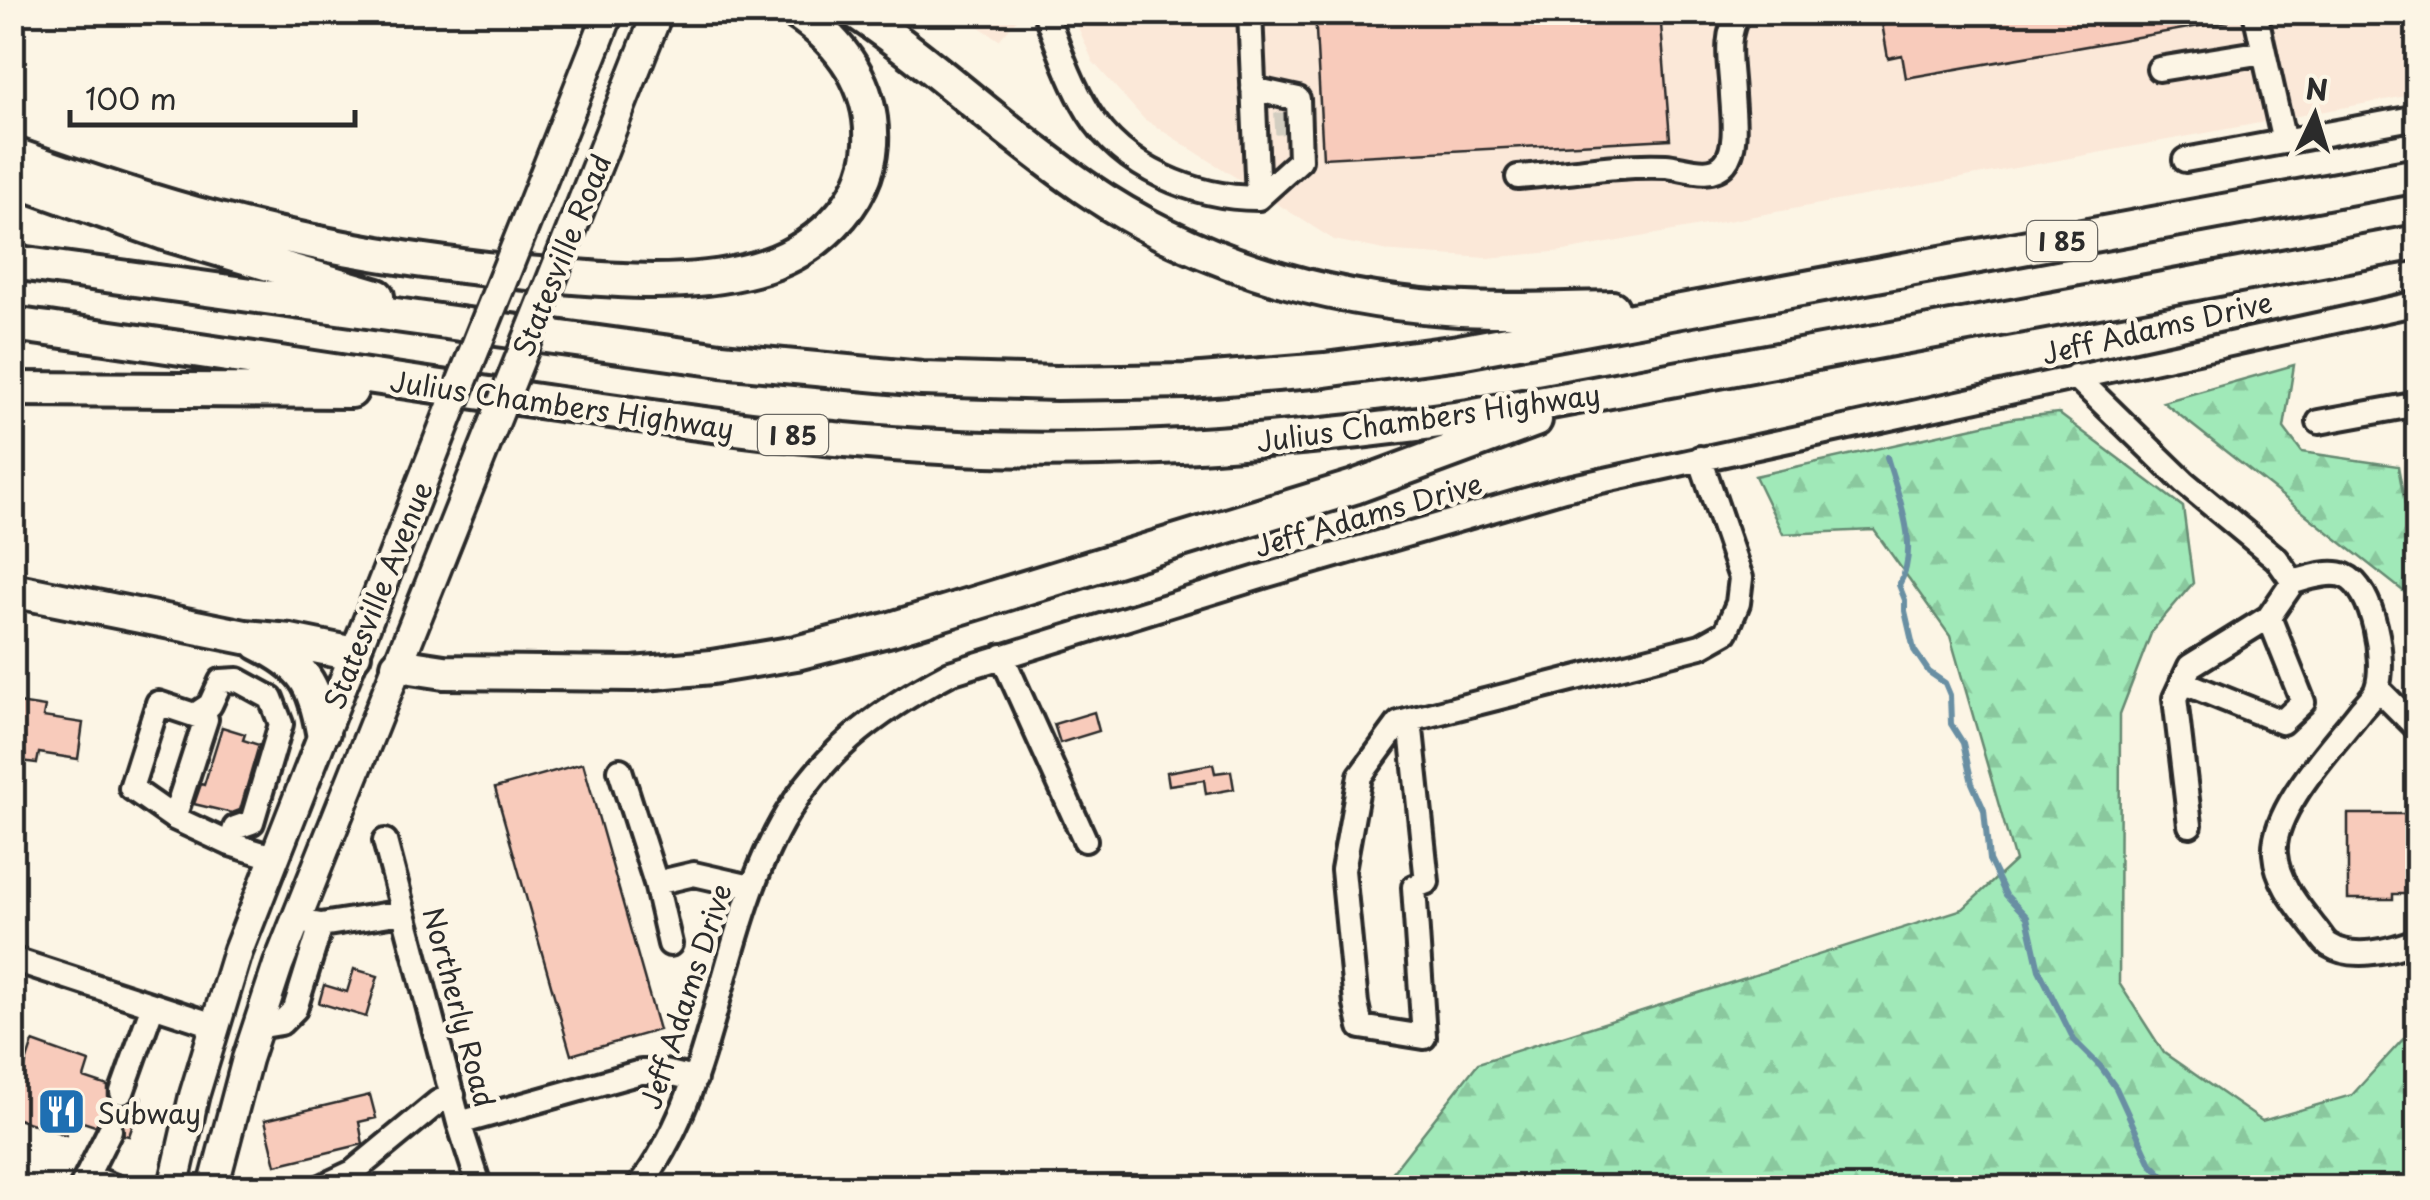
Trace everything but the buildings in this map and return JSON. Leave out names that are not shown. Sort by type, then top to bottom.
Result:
[{"type":"highway","points":[[12,154],[214,219],[414,261],[604,280],[678,281],[733,274],[780,261],[819,236],[848,206],[867,169],[872,130],[865,92],[857,74],[833,42],[796,12]]},
{"type":"highway","points":[[856,12],[913,52],[1086,189],[1189,246],[1261,274],[1370,299],[1448,308],[1707,306]]},
{"type":"highway","name":"I 85","points":[[12,262],[854,374],[989,382],[1122,383],[1257,376],[1392,362],[2418,175]]},
{"type":"highway","points":[[12,179],[181,239],[492,328]]},
{"type":"highway","name":"Julius Chambers Highway","points":[[12,324],[730,428],[848,440],[1090,450],[1332,435],[1469,417],[2418,242]]},
{"type":"highway","points":[[12,389],[466,392]]},
{"type":"highway","points":[[398,666],[444,672],[634,674],[712,668],[796,653],[890,629],[1354,487],[1615,390]]},
{"type":"highway","points":[[12,590],[245,637],[354,654]]},
{"type":"highway","points":[[245,637],[281,655],[305,675],[316,700],[322,732]]},
{"type":"main road","name":"Statesville Avenue","points":[[173,1188],[214,1025],[273,857],[609,12]]},
{"type":"main road","name":"Statesville Road","points":[[398,666],[658,12]]},
{"type":"main road","points":[[354,654],[398,666]]},
{"type":"main road","name":"Statesville Avenue","points":[[214,1188],[256,1027],[309,923],[398,666]]},
{"type":"street","points":[[1045,12],[1090,115],[1120,148],[1175,182],[1201,192],[1258,198],[1300,160],[1298,99],[1284,103],[1253,89]]},
{"type":"street","points":[[1250,12],[1258,198]]},
{"type":"street","points":[[1518,177],[1642,166],[1672,166],[1701,172],[1719,168],[1728,161],[1731,148],[1728,42],[1730,27],[1739,12]]},
{"type":"street","points":[[2255,12],[2284,142]]},
{"type":"street","points":[[2160,69],[2264,52]]},
{"type":"street","points":[[2186,160],[2418,117]]},
{"type":"street","points":[[1282,175],[1287,144]]},
{"type":"street","name":"Jeff Adams Drive","points":[[638,1188],[666,1146],[695,1079],[751,887],[791,806],[860,729],[950,673],[1508,504],[1700,458],[2418,302]]},
{"type":"street","points":[[2075,376],[2184,482],[2278,558],[2293,582]]},
{"type":"street","points":[[2318,422],[2418,404]]},
{"type":"street","points":[[1410,720],[1428,882],[1414,887],[1424,1037],[1362,1026],[1356,1004],[1343,870],[1360,776],[1399,724],[1410,720],[1702,646],[1726,632],[1738,604],[1742,578],[1700,458]]},
{"type":"street","points":[[2190,824],[2175,698],[2190,666],[2269,617],[2293,582],[2330,574],[2345,576],[2358,586],[2374,612],[2378,688],[2297,794],[2278,830],[2274,854],[2282,881],[2328,944],[2349,952],[2392,950],[2418,940]]},
{"type":"street","points":[[2182,682],[2282,722],[2304,702],[2269,617]]},
{"type":"street","points":[[1002,656],[1085,840]]},
{"type":"street","points":[[195,714],[210,705],[221,682],[238,680],[271,698],[282,724],[252,822],[235,828],[230,844]]},
{"type":"street","points":[[2378,688],[2418,729]]},
{"type":"street","points":[[174,818],[206,719],[158,704],[132,788],[174,818],[230,844],[273,857]]},
{"type":"street","points":[[620,770],[656,883],[670,944]]},
{"type":"street","name":"Northerly Road","points":[[385,842],[459,1123],[480,1188]]},
{"type":"street","points":[[656,883],[694,874],[751,887]]},
{"type":"street","points":[[309,923],[403,912]]},
{"type":"street","points":[[12,959],[214,1025]]},
{"type":"street","points":[[122,1092],[153,1005]]},
{"type":"street","points":[[459,1123],[641,1072],[695,1079]]},
{"type":"street","points":[[319,1188],[352,1172],[452,1095]]},
{"type":"street","points":[[110,1130],[84,1182],[118,1188]]},
{"type":"shaded area","points":[[958,13],[1017,13],[1019,17],[999,40]]},
{"type":"shaded area","points":[[1072,13],[2417,13],[2417,94],[1564,251],[1487,258],[1394,252],[1334,240],[1144,119],[1093,62]]},
{"type":"green space","points":[[2294,365],[2284,428],[2302,452],[2398,466],[2413,547],[2417,551],[2417,602],[2163,402]]},
{"type":"green space","points":[[2058,413],[2183,507],[2193,583],[2152,631],[2120,714],[2119,983],[2164,1053],[2262,1121],[2352,1095],[2417,1024],[2417,1187],[1381,1187],[1478,1063],[1963,909],[2015,861],[1950,636],[1874,530],[1783,534],[1755,476],[2014,418]]},
{"type":"waterway","points":[[1887,457],[1908,538],[1905,570],[1899,585],[1914,650],[1929,672],[1945,683],[1950,695],[1951,724],[1963,743],[1972,783],[1984,810],[1989,860],[2006,895],[2027,917],[2039,970],[2074,1040],[2116,1088],[2151,1164],[2176,1188]]},
{"type":"tunnel","points":[[1285,112],[1287,143]]},
{"type":"tunnel","points":[[110,1130],[122,1092]]},
{"type":"place","name":"Subway","points":[[62,1112]]}]
